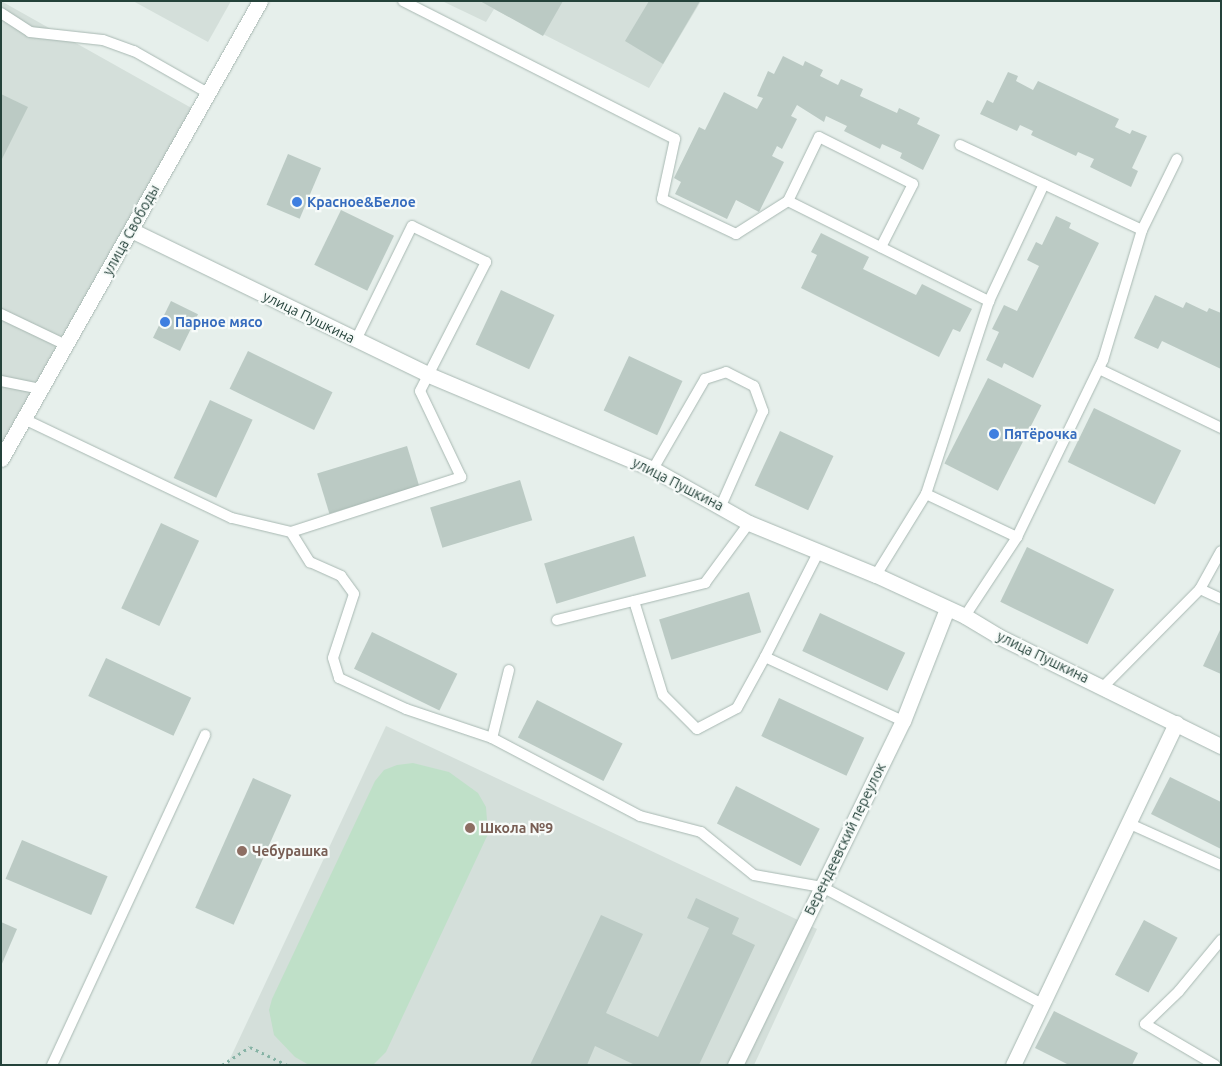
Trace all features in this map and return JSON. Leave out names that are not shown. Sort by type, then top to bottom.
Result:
[{"type":"street","name":"улица Свободы","points":[[1,459],[260,1]]},
{"type":"street","name":"улица Пушкина","points":[[130,230],[429,375],[653,469],[749,523],[876,575],[965,616],[1221,746]]},
{"type":"street","name":"Берендеевский переулок","points":[[734,1065],[903,721],[947,609]]},
{"type":"street","points":[[1013,1065],[1176,723]]},
{"type":"lane","points":[[403,1],[674,139],[662,199],[736,234],[788,200],[819,137],[904,179],[913,184],[881,247]]},
{"type":"lane","points":[[1,13],[30,32],[103,40],[134,51],[208,93]]},
{"type":"lane","points":[[960,145],[1142,230]]},
{"type":"lane","points":[[965,616],[1017,537],[1099,369],[1142,230],[1177,159]]},
{"type":"lane","points":[[876,575],[926,494],[989,300],[1044,184]]},
{"type":"lane","points":[[788,200],[989,300]]},
{"type":"lane","points":[[24,419],[232,518],[290,532],[462,478],[420,391],[486,262],[412,226],[356,340]]},
{"type":"lane","points":[[1,314],[66,345]]},
{"type":"lane","points":[[1099,369],[1221,428]]},
{"type":"lane","points":[[653,469],[705,379],[726,372],[754,386],[763,411],[721,506]]},
{"type":"lane","points":[[1,381],[41,389]]},
{"type":"lane","points":[[926,494],[1017,537]]},
{"type":"lane","points":[[558,620],[705,583],[749,523]]},
{"type":"lane","points":[[290,532],[310,562],[341,576],[354,594],[333,658],[339,678],[406,709],[492,738],[640,816],[701,832],[754,874],[822,886],[1042,1004]]},
{"type":"lane","points":[[634,601],[663,695],[697,729],[737,708],[819,551]]},
{"type":"lane","points":[[1103,687],[1200,589],[1221,551]]},
{"type":"lane","points":[[1200,589],[1221,598]]},
{"type":"lane","points":[[765,657],[903,721]]},
{"type":"lane","points":[[492,738],[509,670]]},
{"type":"lane","points":[[52,1065],[205,735]]},
{"type":"lane","points":[[1128,823],[1221,865]]},
{"type":"lane","points":[[1216,1065],[1146,1024],[1179,991],[1221,940]]},
{"type":"path","points":[[222,1065],[250,1047],[287,1065]]},
{"type":"shaded area","points":[[1,1],[195,110],[1,451]]},
{"type":"shaded area","points":[[133,1],[231,1],[208,42]]},
{"type":"shaded area","points":[[442,1],[701,1],[649,88],[494,9],[486,22]]},
{"type":"shaded area","name":"Школа №9","points":[[386,726],[817,929],[754,1065],[227,1065]]},
{"type":"green space","points":[[413,763],[449,772],[478,793],[486,807],[488,834],[386,1052],[373,1065],[309,1065],[295,1057],[274,1035],[269,1010],[272,999],[375,781],[384,770],[397,765]]},
{"type":"building","points":[[480,1],[563,1],[543,36]]},
{"type":"building","points":[[649,1],[700,1],[663,64],[625,41]]},
{"type":"building","points":[[783,56],[803,66],[805,61],[823,70],[820,76],[838,85],[841,79],[863,89],[860,96],[897,113],[899,108],[920,118],[917,124],[940,135],[923,170],[900,158],[902,153],[882,144],[880,149],[844,131],[847,126],[826,116],[824,122],[797,105],[791,116],[797,119],[782,149],[777,146],[772,156],[784,162],[759,212],[736,200],[727,219],[675,194],[681,182],[674,178],[699,127],[705,130],[724,92],[757,109],[763,98],[757,96],[768,71],[774,74]]},
{"type":"building","points":[[1008,72],[1018,76],[1016,81],[1033,90],[1038,81],[1119,119],[1115,127],[1130,134],[1132,130],[1147,136],[1132,168],[1138,171],[1131,187],[1090,167],[1094,159],[1078,152],[1076,156],[1031,135],[1033,131],[1020,125],[1017,131],[980,114],[987,100],[993,103]]},
{"type":"building","points":[[1,94],[28,107],[1,161]]},
{"type":"building","points":[[288,154],[321,168],[300,219],[267,205]]},
{"type":"building","points":[[341,210],[394,236],[367,291],[314,265]]},
{"type":"building","points":[[1056,216],[1071,223],[1069,228],[1099,243],[1033,378],[1004,363],[1002,368],[986,360],[999,332],[992,329],[1004,305],[1017,311],[1039,266],[1027,260],[1036,242],[1042,245]]},
{"type":"building","points":[[821,233],[869,257],[863,269],[916,295],[922,284],[972,309],[960,332],[953,329],[939,357],[801,288],[817,255],[811,252]]},
{"type":"building","points":[[501,290],[554,315],[529,369],[476,344]]},
{"type":"building","points":[[1155,295],[1183,308],[1186,302],[1207,312],[1209,308],[1221,313],[1221,369],[1162,341],[1158,349],[1134,338]]},
{"type":"building","points":[[171,301],[198,314],[180,351],[153,338]]},
{"type":"building","points":[[248,351],[332,392],[314,430],[230,389]]},
{"type":"building","points":[[629,356],[682,381],[657,435],[604,410]]},
{"type":"building","name":"Пятёрочка","points":[[988,378],[1041,405],[998,491],[944,464]]},
{"type":"building","points":[[210,400],[253,420],[216,498],[174,478]]},
{"type":"building","points":[[1094,408],[1181,451],[1155,504],[1068,462]]},
{"type":"building","points":[[780,431],[833,456],[808,510],[755,485]]},
{"type":"building","points":[[407,446],[419,486],[329,514],[317,473]]},
{"type":"building","points":[[520,480],[532,520],[442,548],[430,507]]},
{"type":"building","points":[[161,523],[199,541],[159,626],[121,608]]},
{"type":"building","points":[[634,536],[646,576],[556,604],[544,563]]},
{"type":"building","points":[[1027,547],[1114,590],[1087,644],[1000,602]]},
{"type":"building","points":[[749,592],[761,632],[671,660],[659,619]]},
{"type":"building","points":[[820,613],[905,653],[887,691],[802,651]]},
{"type":"building","points":[[1221,628],[1221,674],[1203,666]]},
{"type":"building","points":[[372,632],[457,674],[439,710],[354,669]]},
{"type":"building","points":[[106,658],[191,698],[173,736],[88,696]]},
{"type":"building","points":[[779,698],[864,738],[846,776],[761,736]]},
{"type":"building","points":[[537,700],[623,744],[603,781],[518,737]]},
{"type":"building","points":[[1170,777],[1221,802],[1221,849],[1151,814]]},
{"type":"building","name":"Чебурашка","points":[[253,778],[291,795],[234,925],[195,908]]},
{"type":"building","points":[[736,786],[820,829],[801,866],[717,823]]},
{"type":"building","points":[[22,840],[108,876],[91,915],[6,879]]},
{"type":"building","points":[[696,898],[739,918],[732,934],[755,945],[699,1065],[635,1065],[595,1046],[587,1065],[530,1065],[601,915],[643,934],[606,1013],[658,1037],[709,928],[687,918]]},
{"type":"building","points":[[1144,920],[1178,938],[1148,993],[1115,975]]},
{"type":"building","points":[[1,922],[17,929],[1,966]]},
{"type":"building","points":[[1054,1011],[1138,1053],[1132,1065],[1069,1065],[1035,1048]]},
{"type":"place","name":"Красное&Белое","points":[[297,202]]},
{"type":"place","name":"Парное мясо","points":[[165,322]]},
{"type":"place","name":"Пятёрочка","points":[[994,434]]},
{"type":"place","name":"Школа №9","points":[[470,828]]},
{"type":"place","name":"Чебурашка","points":[[242,851]]}]
